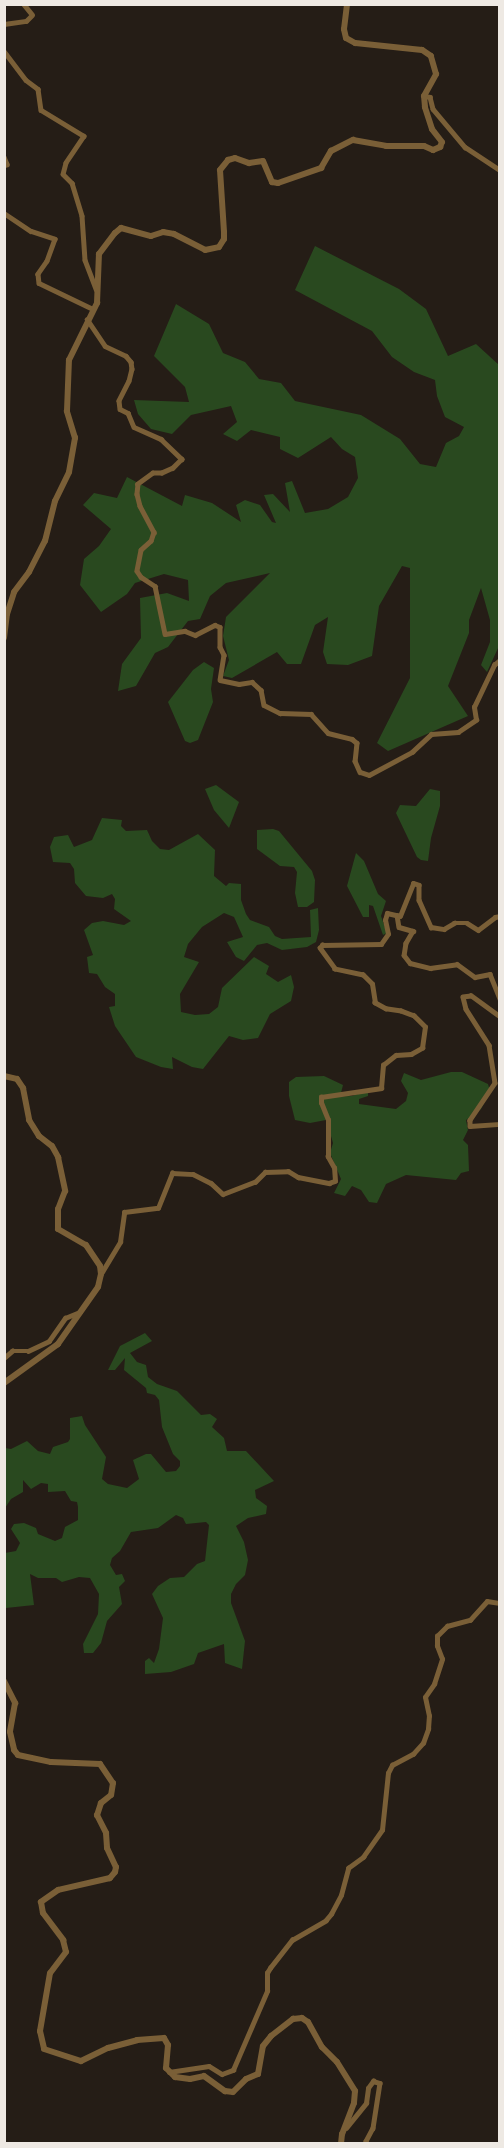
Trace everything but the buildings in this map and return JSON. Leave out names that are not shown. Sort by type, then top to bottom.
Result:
[{"type":"street","points":[[4,24],[26,21],[32,15],[23,4]]},
{"type":"street","points":[[4,638],[7,614],[14,592],[23,581],[45,541],[56,501],[69,472],[75,438],[67,411],[69,360],[99,295],[99,254],[121,228],[127,228],[138,234],[174,234],[205,250],[219,247],[224,232],[220,170],[228,160],[235,158],[249,163],[263,161],[267,165],[272,182],[278,183],[321,168],[331,151],[352,140],[386,146],[411,144],[438,149],[442,142],[432,129],[425,107],[424,96],[436,74],[431,56],[422,50],[355,43],[346,38],[344,29],[347,4]]},
{"type":"street","points":[[4,51],[26,80],[38,89],[41,110],[84,136],[66,163],[63,174],[72,183],[82,216],[86,260],[99,295]]},
{"type":"street","points":[[424,96],[430,97],[432,110],[465,147],[500,170]]},
{"type":"street","points":[[4,158],[7,164],[4,166]]},
{"type":"street","points":[[4,213],[31,231],[55,239],[47,261],[38,274],[39,283],[93,309]]},
{"type":"street","points":[[87,319],[105,346],[126,356],[131,362],[129,381],[119,401],[120,409],[128,413],[134,427],[161,439],[182,459],[173,468],[162,473],[153,473],[138,484],[137,494],[140,506],[154,532],[151,541],[141,550],[137,570],[141,578],[155,586],[165,634],[185,631],[195,634],[215,625],[220,627],[220,647],[224,655],[220,680],[239,684],[252,682],[261,690],[264,705],[280,713],[311,714],[328,733],[352,739],[357,743],[355,761],[360,772],[369,775],[412,752],[431,734],[458,732],[476,720],[474,707],[494,665],[500,660]]},
{"type":"street","points":[[4,1383],[58,1344],[98,1287],[103,1267],[120,1242],[123,1212],[158,1208],[172,1173],[193,1174],[212,1183],[223,1194],[255,1182],[265,1172],[288,1171],[298,1177],[329,1183],[335,1181],[334,1168],[328,1157],[328,1120],[321,1097],[381,1088],[383,1065],[396,1055],[411,1054],[422,1048],[425,1027],[414,1016],[386,1009],[375,1003],[372,984],[363,975],[335,969],[320,948],[322,945],[381,944],[388,934],[385,920],[387,913],[400,916],[413,883],[419,885],[419,900],[431,927],[444,929],[454,923],[467,923],[478,930],[495,917],[500,916]]},
{"type":"street","points":[[397,915],[399,927],[412,931],[406,943],[404,955],[410,963],[430,968],[457,964],[475,977],[490,974],[500,999]]},
{"type":"street","points":[[500,1017],[471,996],[463,997],[466,1009],[489,1045],[495,1083],[470,1120],[470,1126],[500,1124]]},
{"type":"street","points":[[4,1076],[17,1079],[23,1088],[29,1120],[39,1136],[52,1146],[58,1157],[65,1191],[58,1209],[58,1229],[86,1245],[100,1266],[101,1274]]},
{"type":"street","points":[[4,1358],[12,1351],[28,1350],[49,1341],[65,1318],[80,1312]]},
{"type":"street","points":[[169,2072],[209,2066],[222,2074],[233,2070],[267,1991],[267,1973],[292,1940],[332,1914],[342,1895],[348,1868],[363,1857],[382,1830],[388,1773],[392,1766],[412,1754],[423,1743],[428,1730],[429,1716],[425,1698],[434,1684],[442,1659],[436,1636],[447,1626],[470,1620],[487,1601],[500,1603]]},
{"type":"street","points":[[4,1681],[15,1703],[10,1732],[14,1750],[18,1755],[36,1761],[100,1764],[113,1783],[111,1795],[101,1803],[97,1815],[106,1833],[108,1848],[116,1867],[115,1872],[110,1878],[58,1890],[41,1902],[42,1913],[63,1940],[66,1952],[50,1973],[40,2031],[42,2045],[49,2051],[81,2061],[108,2048],[136,2040],[164,2038],[168,2045],[166,2068],[169,2072],[183,2078],[204,2076],[225,2091],[233,2092],[246,2079],[258,2074],[263,2046],[271,2036],[293,2019],[302,2018],[308,2022],[322,2047],[337,2062],[355,2091],[354,2103],[342,2134],[341,2144]]},
{"type":"street","points":[[342,2134],[366,2103],[368,2088],[373,2081],[380,2083],[373,2128],[366,2141],[367,2144]]},
{"type":"green space","points":[[315,246],[399,289],[426,309],[448,356],[476,344],[499,365],[499,646],[487,672],[481,665],[490,642],[490,620],[481,588],[469,620],[469,633],[448,686],[468,716],[388,751],[377,743],[410,678],[410,568],[402,566],[379,606],[372,656],[348,665],[327,664],[323,652],[328,617],[315,625],[301,664],[287,664],[277,652],[232,678],[223,676],[229,660],[223,636],[226,617],[270,573],[226,583],[210,596],[200,619],[188,621],[168,647],[155,653],[136,686],[118,691],[122,664],[141,638],[140,598],[167,593],[189,601],[188,580],[164,574],[135,583],[127,594],[101,612],[80,585],[84,559],[99,546],[111,529],[83,505],[94,493],[117,498],[127,477],[182,506],[185,495],[212,503],[241,522],[236,505],[245,500],[260,505],[272,522],[276,523],[264,495],[273,494],[290,512],[285,483],[292,481],[305,513],[328,509],[348,497],[358,478],[355,457],[342,449],[331,437],[298,458],[280,449],[280,437],[251,430],[237,441],[223,434],[237,422],[231,406],[191,415],[172,434],[151,429],[138,414],[134,400],[189,402],[185,387],[154,356],[176,304],[209,324],[223,353],[245,362],[259,379],[281,383],[295,401],[361,415],[400,439],[420,464],[436,467],[446,443],[459,436],[464,427],[445,417],[437,396],[435,380],[414,372],[392,357],[372,331],[295,290]]},
{"type":"green space","points":[[204,662],[214,668],[211,689],[213,702],[198,740],[190,743],[185,741],[168,702],[193,670]]},
{"type":"green space","points":[[216,785],[239,802],[229,828],[214,810],[205,789]]},
{"type":"green space","points":[[430,789],[440,791],[440,806],[431,838],[428,861],[417,857],[396,813],[400,805],[416,806]]},
{"type":"green space","points":[[102,818],[122,820],[121,826],[126,831],[147,830],[152,841],[160,849],[169,850],[198,834],[215,850],[214,876],[226,886],[229,883],[241,884],[241,900],[250,920],[269,927],[275,936],[282,939],[311,937],[310,910],[318,908],[319,930],[316,942],[307,947],[282,950],[267,943],[257,945],[244,961],[236,957],[227,942],[243,937],[234,917],[224,913],[202,927],[188,944],[184,957],[199,962],[180,994],[181,1012],[195,1015],[209,1014],[218,1007],[222,988],[254,957],[269,966],[266,974],[278,982],[291,975],[294,987],[291,1001],[270,1014],[258,1038],[243,1040],[229,1036],[203,1069],[192,1067],[172,1057],[173,1069],[136,1057],[115,1026],[109,1007],[115,1006],[115,994],[105,987],[97,974],[89,973],[87,957],[93,955],[84,930],[92,923],[103,921],[124,925],[131,921],[114,909],[115,899],[112,894],[103,898],[86,896],[75,883],[74,869],[70,863],[53,862],[50,847],[54,837],[68,835],[74,847],[92,840]]},
{"type":"green space","points":[[257,830],[279,831],[312,871],[315,880],[314,902],[307,907],[298,907],[295,893],[297,872],[294,867],[280,866],[257,849]]},
{"type":"green space","points":[[356,853],[364,861],[378,894],[386,901],[381,916],[387,933],[383,935],[373,906],[369,905],[369,917],[363,917],[347,886]]},
{"type":"green space","points":[[451,1072],[462,1072],[488,1084],[490,1091],[481,1109],[466,1120],[468,1130],[463,1140],[468,1145],[469,1171],[461,1173],[456,1180],[406,1175],[386,1184],[377,1203],[369,1202],[361,1190],[352,1186],[345,1196],[334,1193],[341,1179],[330,1153],[333,1143],[321,1101],[324,1097],[352,1096],[368,1091],[368,1096],[359,1099],[359,1104],[396,1109],[406,1101],[408,1093],[401,1081],[404,1073],[421,1080]]},
{"type":"green space","points":[[324,1076],[343,1085],[341,1093],[320,1096],[326,1120],[310,1123],[295,1120],[289,1096],[289,1082],[296,1077]]},
{"type":"green space","points":[[145,1333],[152,1341],[130,1353],[137,1362],[146,1365],[148,1377],[157,1384],[177,1391],[201,1415],[210,1414],[217,1419],[212,1427],[224,1438],[227,1451],[246,1451],[274,1481],[255,1490],[256,1498],[267,1506],[266,1514],[248,1518],[236,1526],[244,1542],[248,1560],[245,1575],[236,1584],[231,1594],[231,1603],[245,1641],[242,1669],[225,1663],[224,1644],[198,1653],[194,1664],[171,1672],[145,1674],[145,1661],[149,1658],[154,1663],[159,1649],[163,1618],[152,1594],[158,1586],[170,1578],[184,1577],[197,1564],[205,1561],[209,1525],[206,1522],[186,1524],[183,1518],[176,1515],[158,1528],[131,1532],[120,1551],[112,1558],[110,1565],[116,1575],[122,1574],[125,1581],[119,1587],[122,1604],[107,1621],[101,1643],[93,1653],[84,1653],[83,1644],[98,1614],[99,1594],[90,1578],[79,1577],[62,1582],[56,1578],[38,1578],[30,1574],[34,1605],[6,1608],[5,1553],[16,1551],[20,1543],[11,1529],[14,1524],[24,1523],[36,1528],[38,1534],[55,1541],[62,1538],[65,1527],[78,1520],[78,1507],[77,1502],[71,1501],[65,1491],[48,1492],[48,1484],[41,1483],[31,1489],[23,1480],[23,1492],[11,1499],[5,1508],[5,1448],[11,1449],[27,1441],[38,1451],[50,1454],[53,1447],[68,1442],[70,1439],[70,1418],[82,1416],[85,1425],[106,1457],[102,1479],[108,1484],[127,1488],[139,1479],[133,1460],[146,1454],[151,1454],[166,1472],[176,1471],[180,1466],[180,1461],[173,1454],[162,1427],[159,1400],[155,1395],[147,1393],[146,1388],[124,1370],[125,1358],[115,1370],[108,1370],[120,1346]]}]
